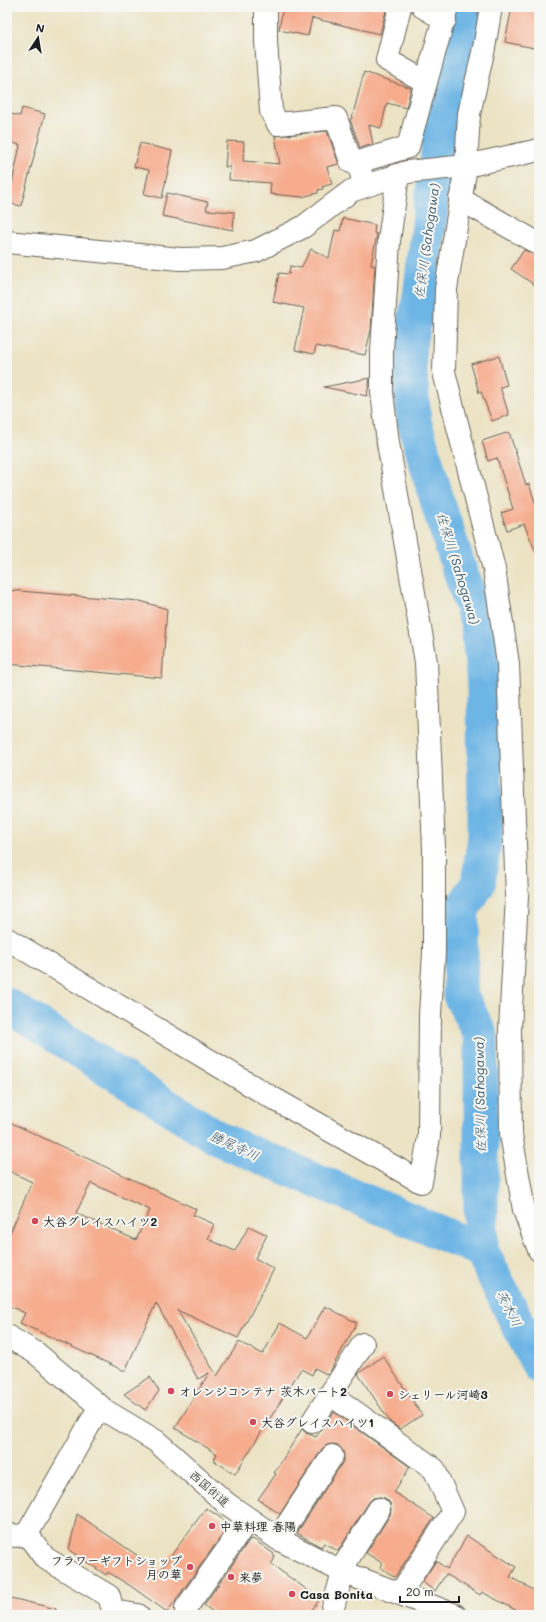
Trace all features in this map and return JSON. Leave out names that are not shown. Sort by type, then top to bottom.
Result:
[{"type":"street","points":[[266,7],[266,41],[271,111],[278,124],[336,118],[351,162],[358,162],[408,147],[446,14],[423,7]]},
{"type":"street","points":[[400,7],[387,60],[426,82]]},
{"type":"street","points":[[490,7],[484,48],[469,114],[466,166],[446,289],[444,372],[494,569],[508,664],[517,896],[510,1029],[511,1134],[524,1210],[539,1250]]},
{"type":"street","points":[[7,242],[180,259],[222,258],[256,251],[303,227],[351,192],[403,173],[466,166],[539,150]]},
{"type":"street","points":[[358,162],[365,186]]},
{"type":"street","points":[[7,939],[269,1096],[421,1182],[429,1137],[430,1014],[434,953],[434,849],[426,670],[388,443],[382,392],[382,351],[389,241],[403,173]]},
{"type":"street","points":[[460,199],[539,244]]},
{"type":"street","name":"西国街道","points":[[7,1336],[36,1353],[100,1406],[156,1441],[226,1503],[248,1520],[278,1539],[342,1571],[401,1592],[455,1615]]},
{"type":"street","points":[[312,1422],[362,1344]]},
{"type":"street","points":[[330,1394],[434,1469],[453,1512],[401,1592]]},
{"type":"street","points":[[100,1406],[17,1534],[45,1558],[108,1596],[113,1613],[138,1615]]},
{"type":"street","points":[[278,1539],[332,1456]]},
{"type":"street","points":[[331,1615],[342,1571],[379,1509]]},
{"type":"street","points":[[186,1615],[186,1608],[248,1520]]},
{"type":"building","points":[[283,7],[387,7],[380,34],[312,18],[308,36],[279,30]]},
{"type":"building","points":[[512,7],[539,7],[539,49],[505,42]]},
{"type":"building","points":[[364,72],[411,88],[406,108],[387,103],[381,128],[369,125],[373,144],[360,148],[350,119],[352,118]]},
{"type":"building","points":[[22,108],[45,114],[21,206],[8,203],[20,145],[7,141],[7,113],[20,116]]},
{"type":"building","points":[[327,131],[339,164],[327,167],[332,184],[322,187],[323,189],[318,190],[318,193],[302,197],[270,194],[271,183],[229,180],[230,167],[225,167],[227,141],[244,142],[243,161],[280,164],[275,136]]},
{"type":"building","points":[[140,143],[172,151],[162,198],[144,194],[149,170],[134,167]]},
{"type":"building","points":[[167,193],[208,202],[206,210],[234,212],[233,230],[162,216]]},
{"type":"building","points":[[343,218],[375,225],[374,233],[377,234],[371,265],[375,266],[371,330],[365,355],[316,346],[314,354],[295,350],[304,308],[273,302],[279,273],[289,274],[290,266],[301,268],[311,249],[329,258],[335,230],[340,231]]},
{"type":"building","points":[[524,250],[539,256],[539,288],[511,269]]},
{"type":"building","points":[[499,356],[507,385],[500,387],[509,415],[492,421],[481,392],[479,393],[471,364]]},
{"type":"building","points":[[370,378],[367,396],[324,387]]},
{"type":"building","points":[[509,432],[526,485],[529,484],[539,514],[539,560],[524,524],[507,530],[501,513],[513,509],[497,458],[488,461],[482,441]]},
{"type":"building","points":[[7,590],[140,601],[167,609],[162,678],[7,664]]},
{"type":"building","points":[[7,1121],[196,1209],[193,1215],[214,1224],[208,1239],[235,1251],[249,1226],[267,1235],[255,1258],[274,1269],[238,1338],[177,1310],[217,1376],[239,1342],[263,1354],[280,1323],[307,1338],[325,1306],[357,1323],[328,1375],[315,1368],[312,1375],[301,1369],[235,1474],[213,1460],[217,1454],[175,1428],[209,1373],[198,1379],[156,1303],[125,1371],[20,1323],[25,1313],[7,1305],[7,1240],[32,1182],[7,1170]],"holes":[[[91,1183],[150,1210],[136,1240],[76,1213]]]},
{"type":"building","name":"シェリール河崎3","points":[[383,1356],[422,1415],[400,1429],[391,1423],[358,1374]]},
{"type":"building","points":[[150,1377],[159,1391],[145,1410],[124,1394]]},
{"type":"building","points":[[334,1412],[410,1467],[394,1492],[434,1518],[395,1577],[380,1567],[382,1563],[366,1553],[390,1515],[390,1503],[385,1498],[373,1498],[369,1502],[338,1551],[324,1543],[321,1547],[297,1533],[342,1463],[344,1457],[343,1451],[338,1445],[327,1445],[322,1449],[280,1514],[258,1499],[276,1474],[274,1473],[302,1429],[306,1433],[316,1437]]},
{"type":"building","points":[[206,1508],[230,1524],[167,1612],[132,1587],[108,1572],[106,1575],[69,1550],[77,1514],[160,1571]]},
{"type":"building","points":[[467,1536],[516,1567],[510,1577],[539,1593],[539,1615],[525,1615],[482,1592],[480,1595],[446,1574],[435,1591],[422,1582],[436,1561],[447,1569]]},
{"type":"building","points":[[250,1539],[253,1539],[274,1554],[274,1560],[271,1564],[320,1599],[308,1615],[217,1615],[204,1605]]},
{"type":"building","points":[[7,1597],[56,1609],[55,1615],[7,1615]]},
{"type":"waterway","name":"佐保川 (Sahogawa)","points":[[473,7],[442,121],[420,296],[408,350],[414,421],[440,510],[478,625],[484,684],[485,837],[478,884],[462,909],[460,995],[481,1036],[481,1250],[539,1366]]},
{"type":"waterway","name":"勝尾寺川","points":[[7,1005],[221,1140],[481,1250]]},
{"type":"place","name":"大谷グレイスハイツ2","points":[[35,1221]]},
{"type":"place","name":"オレンジコンテナ 茨木パート2","points":[[171,1391]]},
{"type":"place","name":"シェリール河崎3","points":[[390,1394]]},
{"type":"place","name":"大谷グレイスハイツ1","points":[[253,1422]]},
{"type":"place","name":"中華料理 春陽","points":[[212,1526]]},
{"type":"place","name":"フラワーギフトショップ 月の華","points":[[190,1567]]},
{"type":"place","name":"来夢","points":[[231,1577]]},
{"type":"place","name":"Casa Bonita","points":[[292,1594]]},
{"type":"water label","name":"茨木川","points":[[510,1308]]}]
